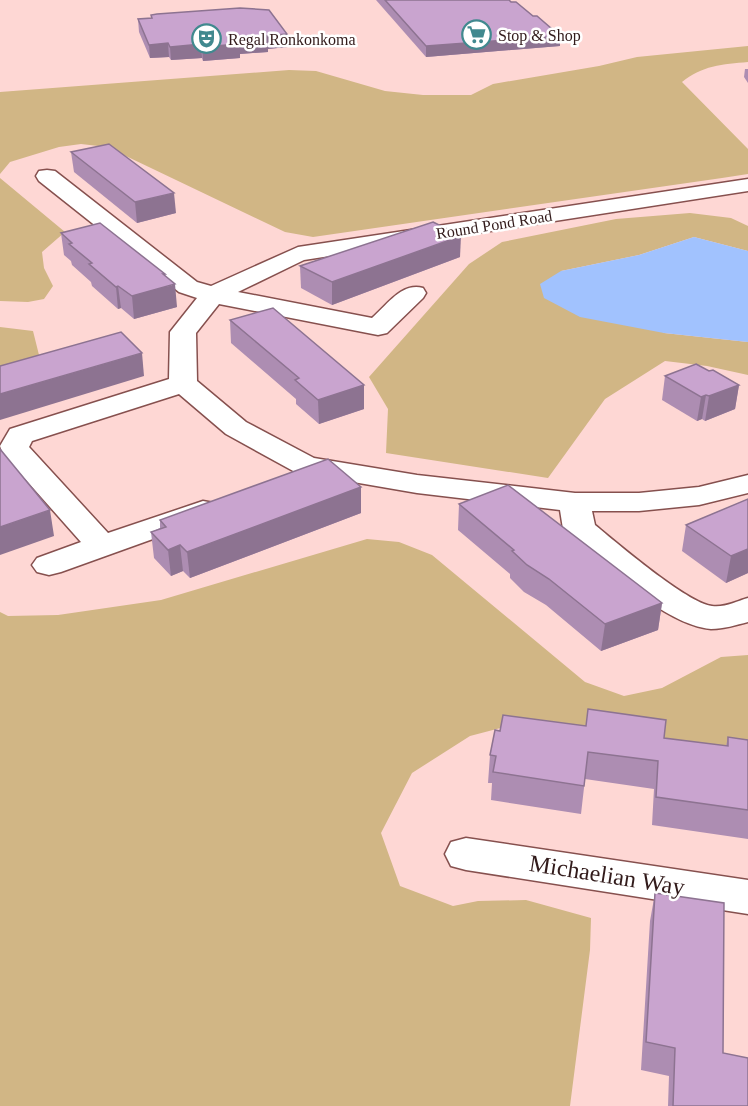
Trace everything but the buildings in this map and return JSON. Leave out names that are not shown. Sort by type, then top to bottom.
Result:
[{"type":"street","points":[[46,176],[188,287],[213,295],[378,327],[414,293]]},
{"type":"street","name":"Round Pond Road","points":[[183,384],[183,332],[213,295],[298,254],[748,185]]},
{"type":"street","points":[[102,546],[14,448],[20,435],[183,384],[236,428],[306,466],[417,484],[575,502],[639,502],[699,496],[748,484]]},
{"type":"street","points":[[276,482],[306,466]]},
{"type":"street","points":[[50,565],[235,499]]},
{"type":"street","points":[[575,502],[579,529],[682,607],[708,617],[740,613],[748,609]]},
{"type":"street","name":"Michaelian Way","points":[[466,854],[748,897]]},
{"type":"shaded area","points":[[748,46],[748,62],[705,69],[682,82],[748,149],[748,174],[313,237],[285,232],[107,147],[81,144],[59,147],[10,162],[0,174],[0,92],[289,70],[316,71],[385,91],[423,95],[471,95],[493,84],[599,66],[637,57]]},
{"type":"shaded area","points":[[0,178],[65,232],[42,252],[44,268],[53,286],[44,299],[28,302],[0,301]]},
{"type":"shaded area","points":[[690,213],[731,218],[748,226],[748,251],[694,237],[639,255],[561,271],[664,333],[748,342],[748,375],[707,366],[665,361],[605,399],[548,478],[386,453],[388,409],[369,377],[469,264],[502,242],[616,219]]},
{"type":"shaded area","points":[[0,327],[33,331],[39,355],[38,366],[0,377]]},
{"type":"shaded area","points":[[367,539],[399,542],[432,555],[585,682],[624,696],[662,688],[721,657],[748,655],[748,760],[512,725],[470,736],[412,773],[381,833],[400,886],[453,906],[478,901],[526,900],[591,918],[590,950],[570,1106],[0,1106],[0,612],[8,616],[58,615],[161,600]]},
{"type":"water","points":[[694,237],[748,251],[748,342],[664,333],[580,317],[544,298],[540,284],[561,271],[639,255]]},
{"type":"place","name":"Stop & Shop","points":[[477,35]]},
{"type":"place","name":"Regal Ronkonkoma","points":[[207,39]]}]
